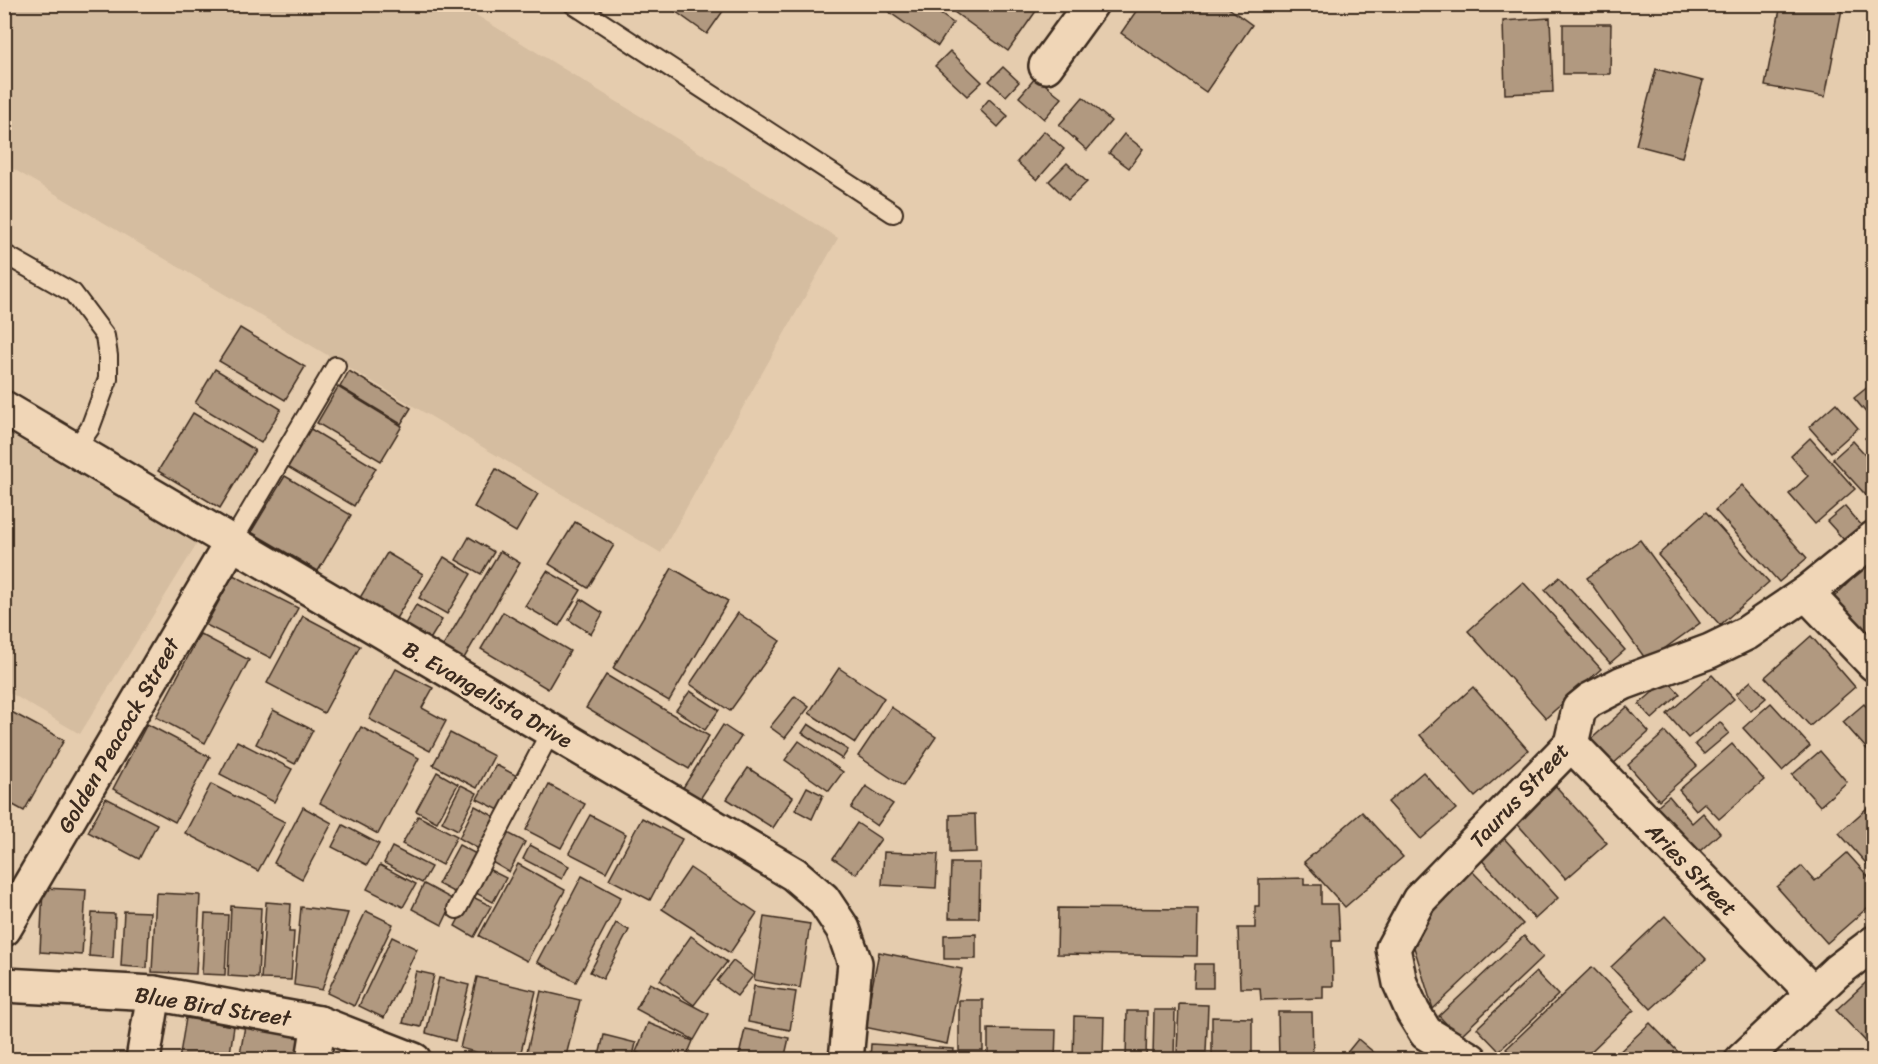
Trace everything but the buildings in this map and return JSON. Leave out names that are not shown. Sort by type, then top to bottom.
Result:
[{"type":"street","points":[[1046,66],[1091,4]]},
{"type":"street","name":"B. Evangelista Drive","points":[[4,408],[794,874],[823,898],[843,929],[855,963],[853,1007],[846,1059]]},
{"type":"street","name":"Taurus Street","points":[[1471,1059],[1426,1033],[1413,1012],[1400,983],[1393,948],[1419,900],[1571,744],[1580,709],[1590,700],[1623,683],[1729,643],[1806,593],[1874,538]]},
{"type":"street","name":"Golden Peacock Street","points":[[4,928],[232,542]]},
{"type":"street","points":[[1806,593],[1874,664]]},
{"type":"street","name":"Aries Street","points":[[1571,744],[1813,993]]},
{"type":"street","points":[[1742,1059],[1837,971],[1874,943]]},
{"type":"street","name":"Blue Bird Street","points":[[4,985],[154,993],[319,1023],[414,1059]]},
{"type":"street","points":[[143,1059],[154,993]]},
{"type":"street","points":[[313,1059],[319,1023]]},
{"type":"lane","points":[[573,4],[893,213]]},
{"type":"lane","points":[[4,254],[73,293],[105,336],[108,379],[90,428],[75,450]]},
{"type":"lane","points":[[232,542],[336,366]]},
{"type":"lane","points":[[457,909],[551,731]]},
{"type":"shaded area","points":[[5,5],[460,5],[838,238],[661,553],[5,164]]},
{"type":"shaded area","points":[[5,431],[197,544],[80,734],[5,690]]}]
